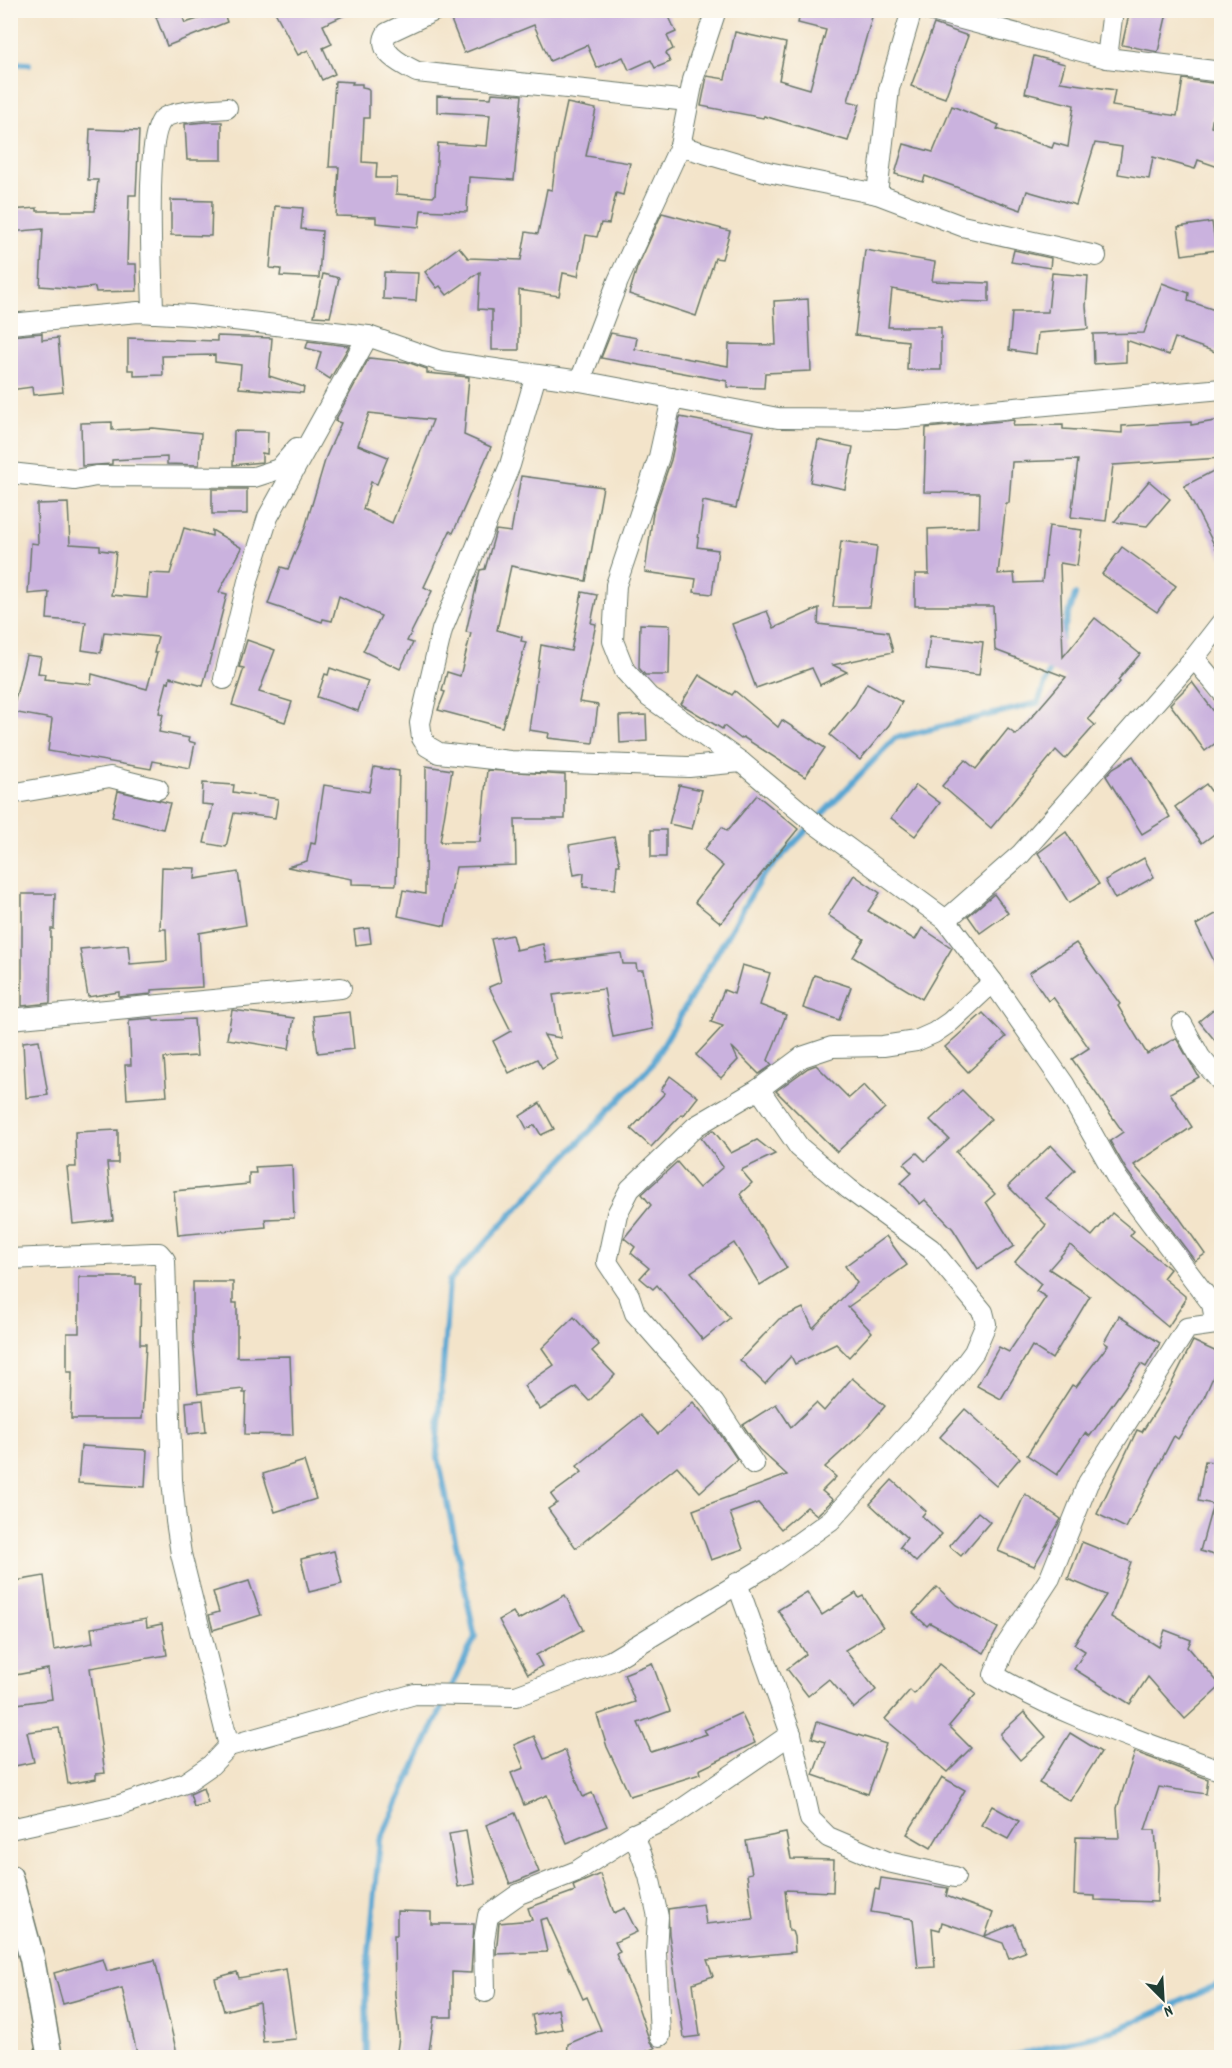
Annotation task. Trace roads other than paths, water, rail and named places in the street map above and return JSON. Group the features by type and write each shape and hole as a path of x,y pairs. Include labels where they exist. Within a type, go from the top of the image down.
{"street":[{"path":"436,10 387,33 384,42 391,57 417,72 688,101"},
{"path":"580,381 618,281 680,146 693,80 716,10"},
{"path":"877,194 889,89 912,10"},
{"path":"928,10 1107,58 1221,72"},
{"path":"1107,58 1113,10"},
{"path":"153,313 151,209 153,142 157,125 166,116 227,108"},
{"path":"680,146 768,172 877,194 962,226 1096,256"},
{"path":"10,324 57,318 153,313 368,336 440,361 580,381 778,418 895,419 1221,390"},
{"path":"224,679 249,577 268,517 368,336"},
{"path":"536,375 510,465 442,630 420,723 422,738 427,746 439,753 510,761 689,767 741,762"},
{"path":"672,398 659,457 616,585 613,641 625,671 649,697 741,762 814,823 946,920 993,982 1064,1084 1117,1178 1212,1304 1219,1326 1187,1328 1088,1483 1050,1578 1005,1647 994,1675 1078,1715 1221,1771"},
{"path":"10,473 75,480 96,476 254,477 279,468 321,421"},
{"path":"946,920 1021,854 1194,658 1221,622"},
{"path":"1194,658 1221,692"},
{"path":"10,795 110,777 158,789"},
{"path":"754,1464 714,1403 635,1313 628,1295 607,1262 617,1214 630,1189 696,1126 759,1089 802,1057 832,1047 883,1046 916,1041 934,1033 993,982"},
{"path":"10,1019 341,988"},
{"path":"1182,1024 1200,1057 1221,1083"},
{"path":"10,1829 120,1805 185,1783 211,1765 229,1746 415,1694 516,1696 611,1661 661,1633 764,1568 831,1520 936,1403 974,1352 986,1324 983,1312 974,1298 931,1249 817,1165 799,1148 759,1089"},
{"path":"10,1259 159,1253 165,1260 172,1480 176,1521 181,1554 229,1746"},
{"path":"737,1583 791,1734 810,1819 828,1837 888,1862 955,1877"},
{"path":"485,1992 484,1940 488,1916 519,1894 577,1871 634,1834 669,1818 791,1734"},
{"path":"634,1834 649,1876 658,1917 656,1953 660,2036"},
{"path":"10,1877 32,1959 50,2058"}],"waterway":[{"path":"10,63 29,64"},
{"path":"1060,640 1075,595"},
{"path":"367,2058 366,1983 380,1841 475,1637 437,1452 449,1281 650,1067 761,878 895,738 1038,703 1052,664"},
{"path":"1006,2058 1116,2030 1222,1983"}]}
